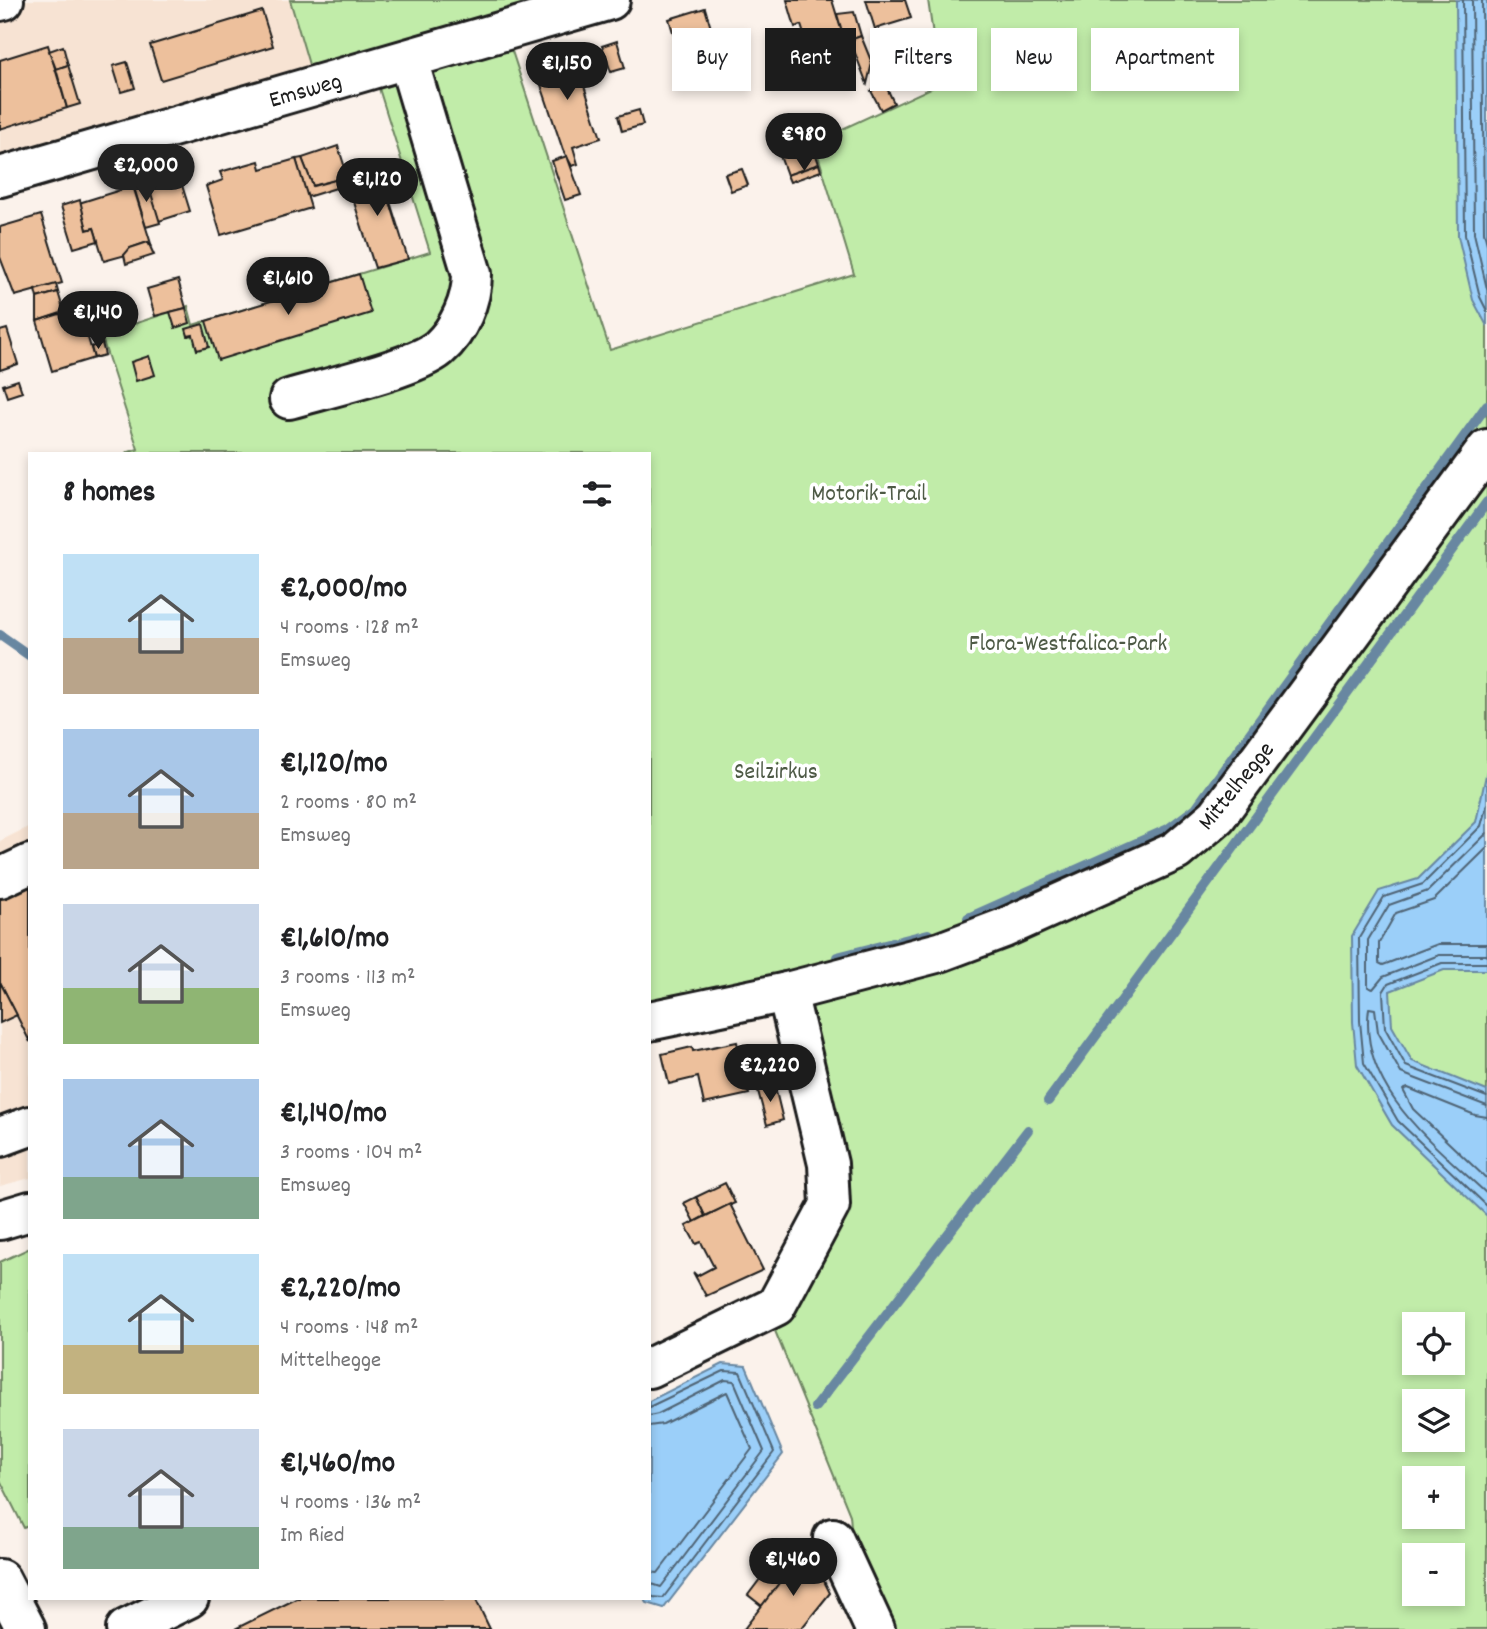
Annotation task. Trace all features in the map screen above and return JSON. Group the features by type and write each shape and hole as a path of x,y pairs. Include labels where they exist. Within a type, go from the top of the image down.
{"street":[{"name":"Emsweg","path":"0,177 610,0"},
{"path":"289,399 418,360 439,348 456,326 468,302 472,289 472,274 408,60"},
{"name":"Mittelhegge","path":"651,1021 787,992 940,952 1004,928 1177,850 1217,816 1487,449"},
{"path":"0,878 28,865"},
{"path":"651,1367 776,1306 830,1205 828,1164 787,992"},
{"path":"0,1137 28,1127"},
{"path":"0,1220 28,1212"},
{"path":"833,1538 875,1629"},
{"path":"0,1579 26,1629"},
{"path":"126,1629 185,1600"}],"shaded area":[{"path":"0,0 290,0 310,68 0,159"},
{"path":"28,827 28,1179 0,1186 0,841"}],"green space":[{"path":"290,0 539,0 310,68"},
{"name":"Flora-Westfalica-Park","path":"928,0 1487,0 1487,1629 888,1629 854,1560 850,1515 771,1321 840,1207 794,974 651,1006 651,452 129,452 138,449 101,335 188,306 193,325 430,252 377,82 509,42 610,350 854,274 814,142 925,91 977,91 977,28 932,28"},
{"path":"28,1249 28,1526 24,1528 0,1480 0,1262"}],"water":[{"path":"1456,0 1487,0 1487,326 1473,300 1458,236"},
{"path":"1487,770 1487,970 1444,970 1390,991 1392,1026 1412,1061 1487,1091 1487,1216 1392,1125 1357,1065 1353,1022 1352,936 1379,891 1418,879 1476,822"},
{"path":"723,1364 746,1366 783,1454 664,1608 645,1600 651,1600 651,1400"}],"building":[{"path":"787,0 832,0 841,28 802,28 801,25 795,27"},
{"path":"866,0 905,0 911,18 875,28"},
{"path":"705,8 711,28 672,29 669,19"},
{"path":"262,11 273,46 161,80 150,45"},
{"path":"854,12 861,36 856,38 856,28 841,28 837,14"},
{"path":"861,36 870,58 867,84 856,56 856,38"},
{"path":"617,41 625,68 611,72 602,46"},
{"path":"48,45 67,108 0,129 0,60"},
{"path":"63,46 68,65 56,69 49,51"},
{"path":"572,49 601,138 573,147 578,164 572,166 563,150 533,61"},
{"path":"127,62 135,88 121,92 113,66"},
{"path":"68,65 80,104 67,108 56,69"},
{"path":"871,91 888,91 894,103 881,110"},
{"path":"639,110 643,125 622,131 618,116"},
{"path":"805,126 811,142 778,154 772,138"},
{"path":"811,141 819,164 787,175 779,153"},
{"path":"338,146 348,177 313,186 302,158"},
{"path":"567,156 581,195 565,200 552,161"},
{"path":"302,158 313,186 346,177 349,184 307,197 296,159"},
{"path":"296,159 311,208 221,235 206,186 223,180 220,172 259,161 261,169"},
{"path":"819,164 821,171 790,182 787,175"},
{"path":"379,167 408,259 375,268 346,177"},
{"path":"177,169 190,211 159,221 146,179"},
{"path":"742,169 748,185 731,191 725,174"},
{"path":"147,180 160,223 146,227 133,184"},
{"path":"133,186 152,247 148,242 130,248 126,255 104,261 94,228 87,230 79,203"},
{"path":"80,200 87,230 94,228 98,241 74,248 61,206"},
{"path":"41,215 62,283 15,296 0,257 0,227"},
{"path":"148,242 154,255 126,264 124,255 130,248"},
{"path":"359,274 371,313 218,360 206,321"},
{"path":"178,280 186,308 155,316 147,289"},
{"path":"56,284 58,292 37,298 35,290"},
{"path":"58,292 64,312 37,321 37,298"},
{"path":"128,299 134,322 123,325 116,302"},
{"path":"90,304 98,329 86,332 79,308"},
{"path":"79,308 94,358 52,371 37,321"},
{"path":"186,308 190,323 175,328 170,312"},
{"path":"203,324 209,347 197,350 193,335 188,336 186,329"},
{"path":"7,329 18,364 0,370 0,331"},
{"path":"102,343 105,355 94,358 91,347"},
{"path":"149,356 155,375 136,381 131,362"},
{"path":"18,380 22,392 7,397 3,385"},
{"path":"28,883 28,1038 0,982 0,897"},
{"path":"0,982 17,1015 0,1023"},
{"path":"737,1042 749,1094 704,1104 698,1077 669,1084 662,1054 692,1047 693,1051"},
{"path":"774,1083 783,1120 767,1125 757,1087"},
{"path":"725,1183 735,1203 705,1216 696,1197"},
{"path":"696,1197 705,1216 694,1222 684,1203"},
{"path":"730,1204 763,1270 706,1296 693,1272 697,1276 714,1267 701,1242 696,1244 686,1226"},
{"path":"788,1542 802,1553 762,1606 748,1595"},
{"path":"802,1553 811,1555 830,1593 801,1629 744,1629"},
{"path":"294,1600 476,1600 490,1629 235,1629"}],"waterway":[{"path":"968,918 1168,829 1196,808 1487,405"},
{"path":"1048,1101 1487,502"},
{"path":"0,635 28,655"},
{"path":"837,957 928,934"},
{"path":"815,1407 1028,1130"}],"park label":[{"name":"Motorik-Trail","path":"869,492"},
{"name":"Seilzirkus","path":"776,770"}]}
